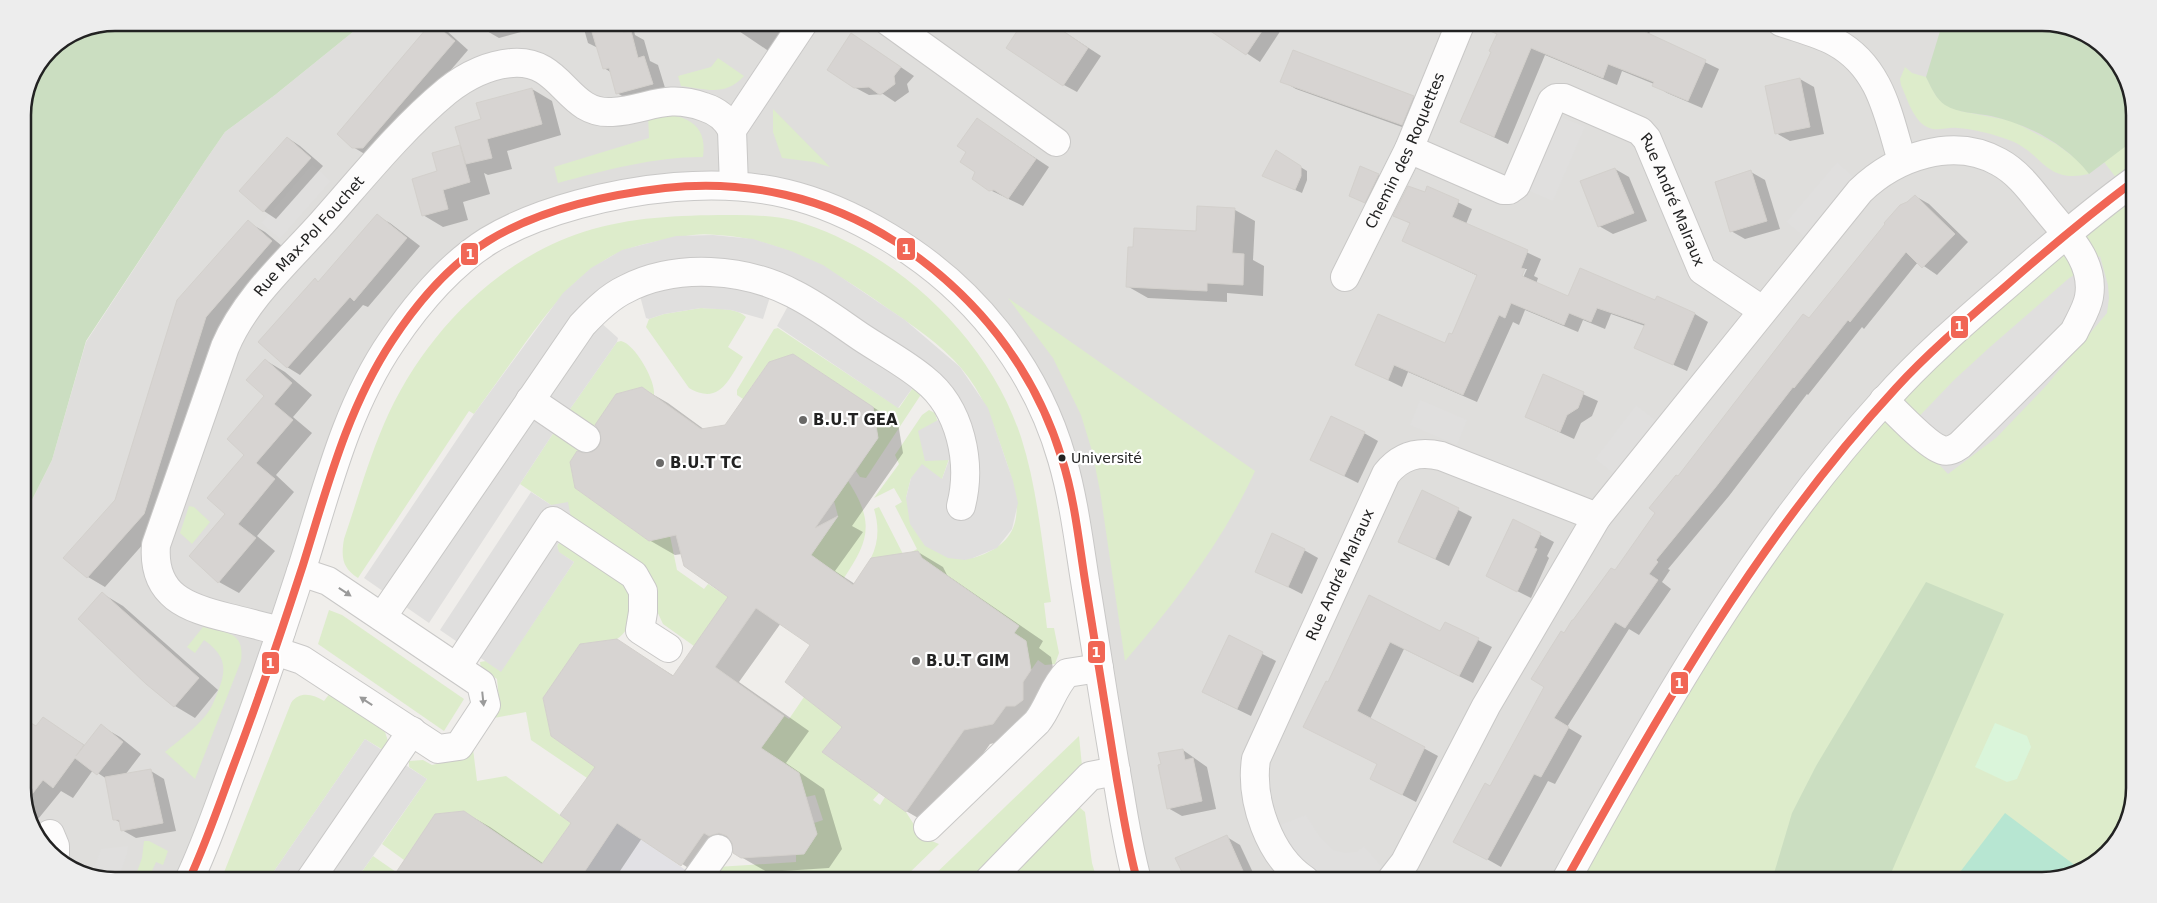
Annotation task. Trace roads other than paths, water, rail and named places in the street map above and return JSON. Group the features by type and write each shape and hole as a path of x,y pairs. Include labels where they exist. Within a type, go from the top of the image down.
{"street":[{"path":"734,186 732,130 798,31"},
{"path":"901,31 1056,142"},
{"name":"Chemin des Roquettes","path":"1345,277 1409,149 1457,31"},
{"path":"1807,31 1833,40 1856,56 1872,74 1882,97 1902,161"},
{"name":"Rue Max-Pol Fouchet","path":"457,667 481,684 486,705 459,746 438,748 302,660 278,641 182,603 167,590 159,577 155,560 156,545 225,347 234,327 267,285 399,138 448,90 471,75 501,64 523,64 539,67 553,76 580,104 598,111 614,112 657,102 681,100 716,112 726,120 732,130"},
{"name":"Rue André Malraux","path":"1409,149 1503,190 1513,188 1516,185 1552,101 1556,98 1564,98 1640,131 1647,139 1702,270 1762,310"},
{"path":"1397,872 1405,862 1486,706 1597,517 1762,310 1860,192 1874,178 1902,161 1939,151 1961,150 1988,156 2000,162 2025,183 2066,233 2087,265 2090,297 2074,332 1960,445 1951,450 1940,450 1901,418 1884,400"},
{"path":"192,872 278,641 340,449 366,384 392,340 429,294 454,268 494,238 528,222 612,196 658,189 710,185 770,189 801,196 864,222 908,249 964,294 1009,347 1028,376 1040,399 1062,458 1070,491 1116,771 1135,872"},
{"path":"1570,872 1660,711 1739,587 1840,450 1884,400 1933,350 2066,233 2126,187"},
{"path":"382,617 582,325 602,305 626,288 661,277 681,274 720,273 757,279 795,294 817,307 925,379 935,389 952,415 964,452 967,479 961,506"},
{"path":"530,400 586,438"},
{"name":"Rue André Malraux","path":"1295,872 1283,858 1263,819 1255,791 1254,773 1256,758 1386,474 1400,460 1409,456 1427,453 1441,456 1597,517"},
{"path":"301,572 328,580 457,667 553,520 634,575 643,590 643,612 640,630 668,648"},
{"path":"928,827 1036,722 1045,711 1059,682 1067,673 1099,668"},
{"path":"315,872 412,731"},
{"path":"997,872 1090,776 1116,771"},
{"path":"702,872 718,848"}],"place":[{"name":"B.U.T GEA","path":"803,420"},
{"name":"Université","path":"1062,458"},
{"name":"B.U.T TC","path":"660,463"},
{"name":"B.U.T GIM","path":"916,661"}]}
